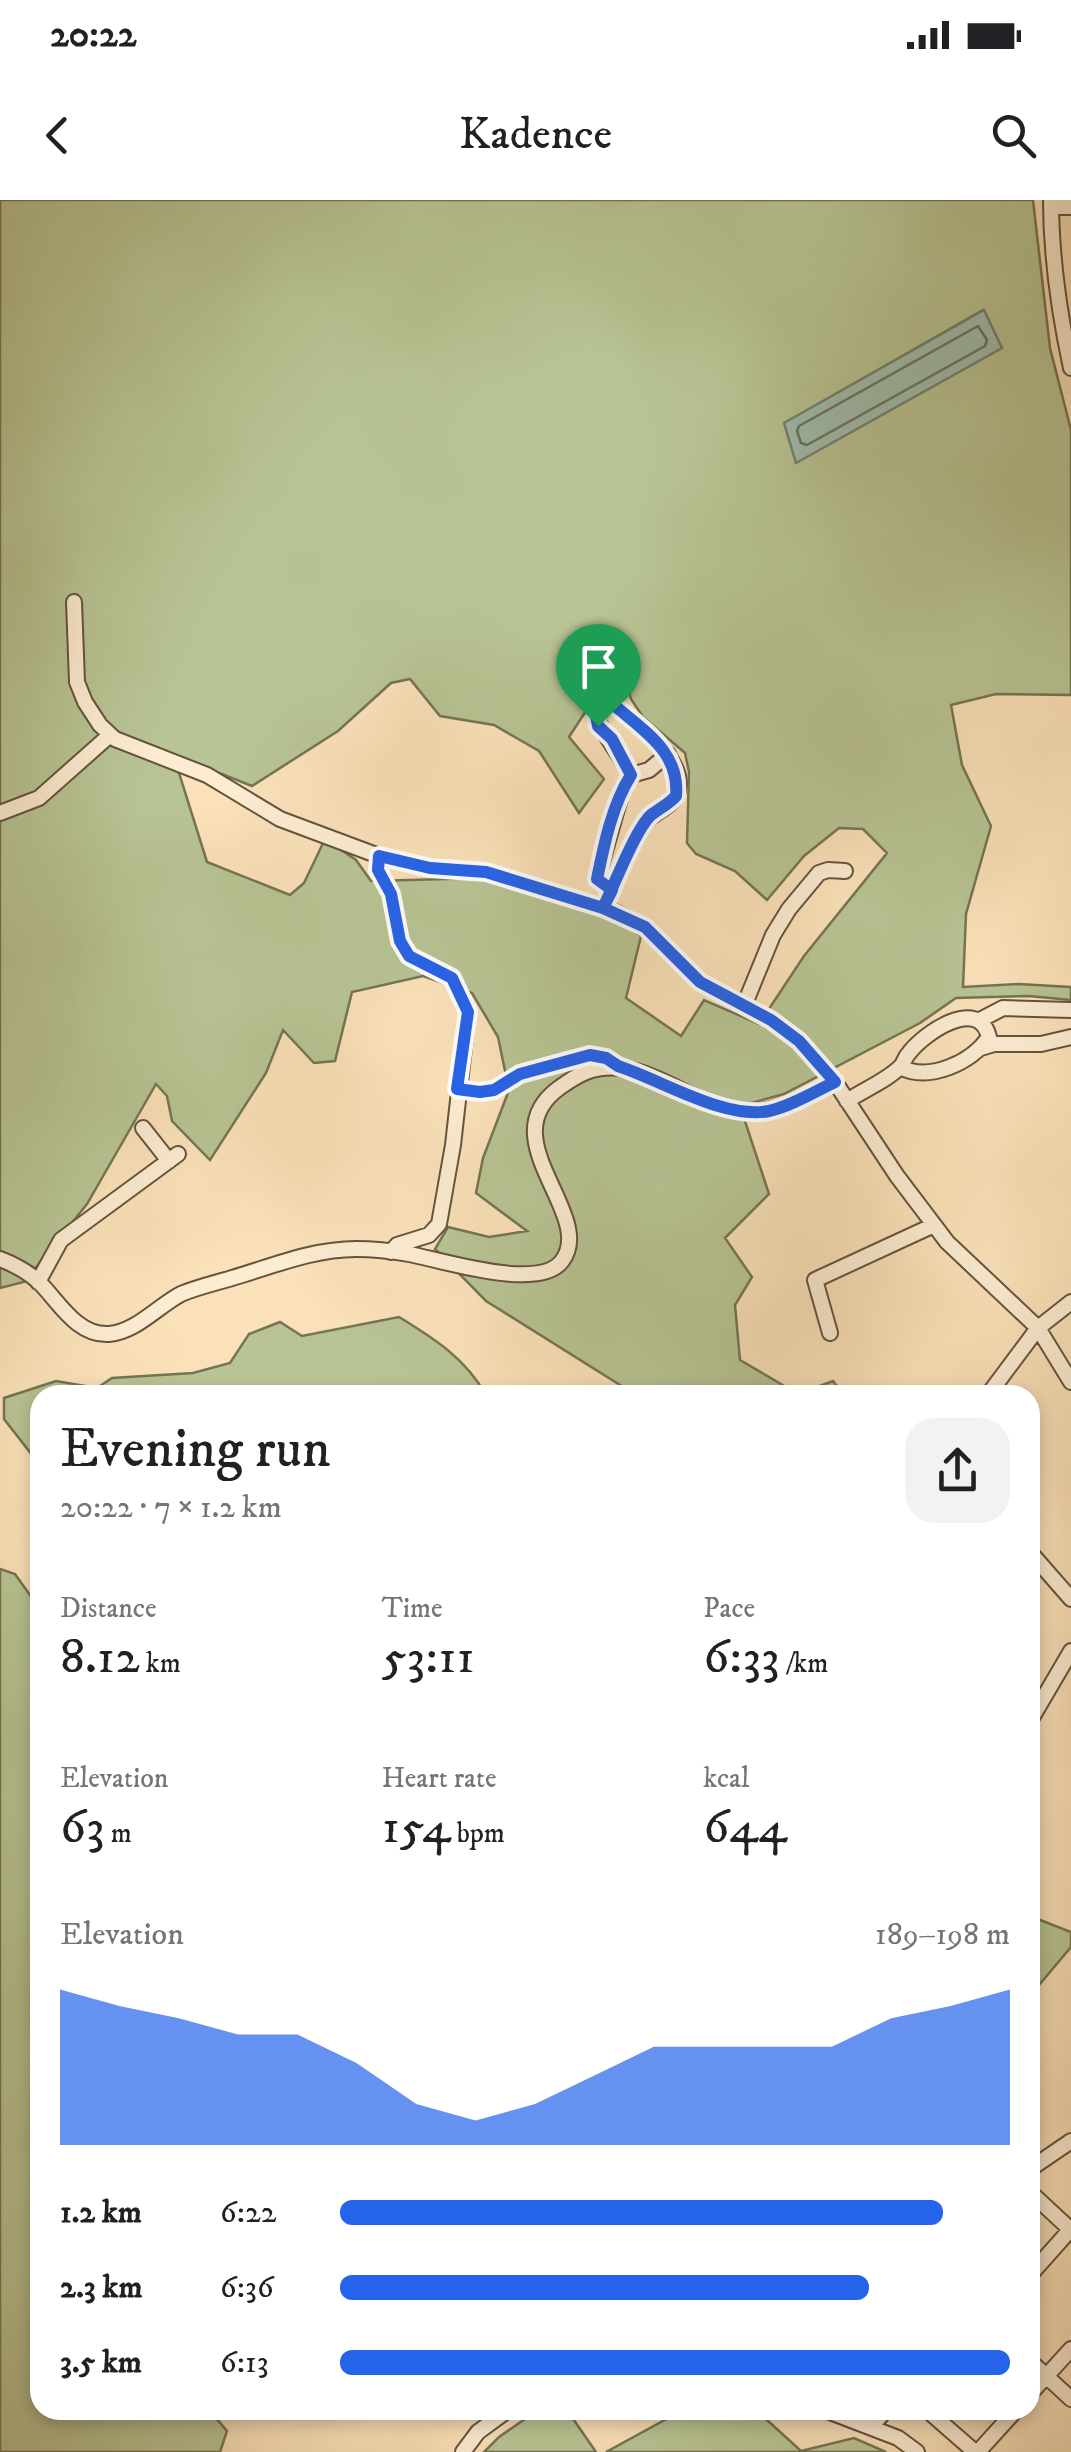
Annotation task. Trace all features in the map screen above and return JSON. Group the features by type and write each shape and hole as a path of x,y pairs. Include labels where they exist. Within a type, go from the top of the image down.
{"street":[{"path":"1071,207 1051,203 1051,246 1071,368"},
{"path":"74,602 78,682 85,702 110,735 124,745 206,775 280,819 379,856 430,868 486,872 603,908 645,927 700,982 771,1020 799,1041 835,1082 947,1242 1038,1328 1071,1382"},
{"path":"603,908 641,829 676,796 678,777 668,754 614,705 606,704 596,715 598,726 612,739 631,775"},
{"path":"0,813 39,798 110,735"},
{"path":"612,890 597,879 623,788 631,775 649,770 668,754"},
{"path":"379,856 378,870 391,894 400,941 409,956 452,978 468,1012 440,1224 429,1235 398,1244 392,1252"},
{"path":"744,1006 788,909 819,873 845,872"},
{"path":"980,1020 1003,1008 1071,1010"},
{"path":"847,1100 900,1067 910,1051 948,1023 970,1016 980,1020 988,1037 966,1060 942,1070 912,1073 900,1067"},
{"path":"981,1048 994,1044 1041,1044 1071,1037"},
{"path":"457,1089 494,1090 520,1074 590,1055 606,1058 726,1108 746,1112 770,1110 835,1082"},
{"path":"0,1259 38,1282 89,1332 110,1334 133,1325 183,1293 318,1251 392,1252 496,1272 532,1276 548,1272 562,1263 570,1244 567,1225 541,1166 535,1129 540,1108 550,1094 574,1077 618,1066"},
{"path":"38,1282 61,1240 174,1157 142,1128"},
{"path":"830,1333 815,1280 934,1225"},
{"path":"995,1385 1038,1328 1071,1302"},
{"path":"1040,1563 1071,1599"},
{"path":"1040,1704 1071,1651"},
{"path":"1040,2162 1071,2141"},
{"path":"1040,2201 1071,2230 1040,2263"},
{"path":"1040,2383 1071,2349"},
{"path":"1040,2370 1071,2398"},
{"path":"463,2452 478,2432 494,2420"},
{"path":"854,2420 898,2438 917,2452"},
{"path":"872,2426 877,2420"},
{"path":"939,2420 977,2452 1007,2420"}],"green space":[{"path":"0,200 1033,200 1050,348 1071,430 1071,695 996,694 951,705 962,765 991,826 966,914 963,987 1071,987 1071,1000 1029,996 956,998 920,1023 784,1094 740,1106 769,1194 725,1238 752,1277 735,1305 740,1360 783,1385 620,1385 486,1301 435,1249 448,1227 489,1237 527,1231 476,1193 483,1158 509,1090 498,1037 472,993 423,976 352,992 335,1061 314,1063 283,1030 266,1073 210,1160 172,1121 167,1096 156,1084 87,1204 24,1282 0,1288","holes":["983,310 1001,348 796,462 785,423","610,674 626,681 631,699 643,717 685,753 689,772 687,843 696,854 735,871 767,900 804,856 839,828 863,829 887,853 804,956 759,1024 704,1000 681,1036 626,998 641,936 575,899 484,878 371,881 356,860 325,839 304,883 290,895 207,862 179,773 194,763 252,786 338,731 391,683 410,679 440,716 494,725 539,751 579,813 604,779 569,737"]},
{"path":"399,1317 459,1360 480,1385 102,1385 112,1378 193,1373 230,1363 249,1334 280,1322 302,1336"},
{"path":"56,1381 79,1385 44,1385"},
{"path":"30,1390 30,1452 4,1419 4,1398"},
{"path":"0,1569 15,1574 30,1595 30,2420 218,2420 227,2431 220,2452 0,2452"},
{"path":"1040,1920 1071,1932 1071,1947 1040,1984"},
{"path":"524,2420 574,2420 596,2452 484,2452"},
{"path":"665,2420 767,2420 801,2451 854,2438 886,2452 606,2452"}],"water":[{"path":"984,310 1002,348 796,463 784,423"}],"route":[{"path":"598,726 596,715 606,704 614,705 664,748 678,777 676,796 641,829 622,870 603,908 645,927 700,982 771,1020 799,1041 835,1082 770,1110 746,1112 726,1108 606,1058 590,1055 520,1074 494,1090 457,1089 468,1012 452,978 409,956 400,941 391,894 378,870 379,856 430,868 486,872 603,908 612,890 597,879 602,852 631,775 612,739 598,726"}]}
